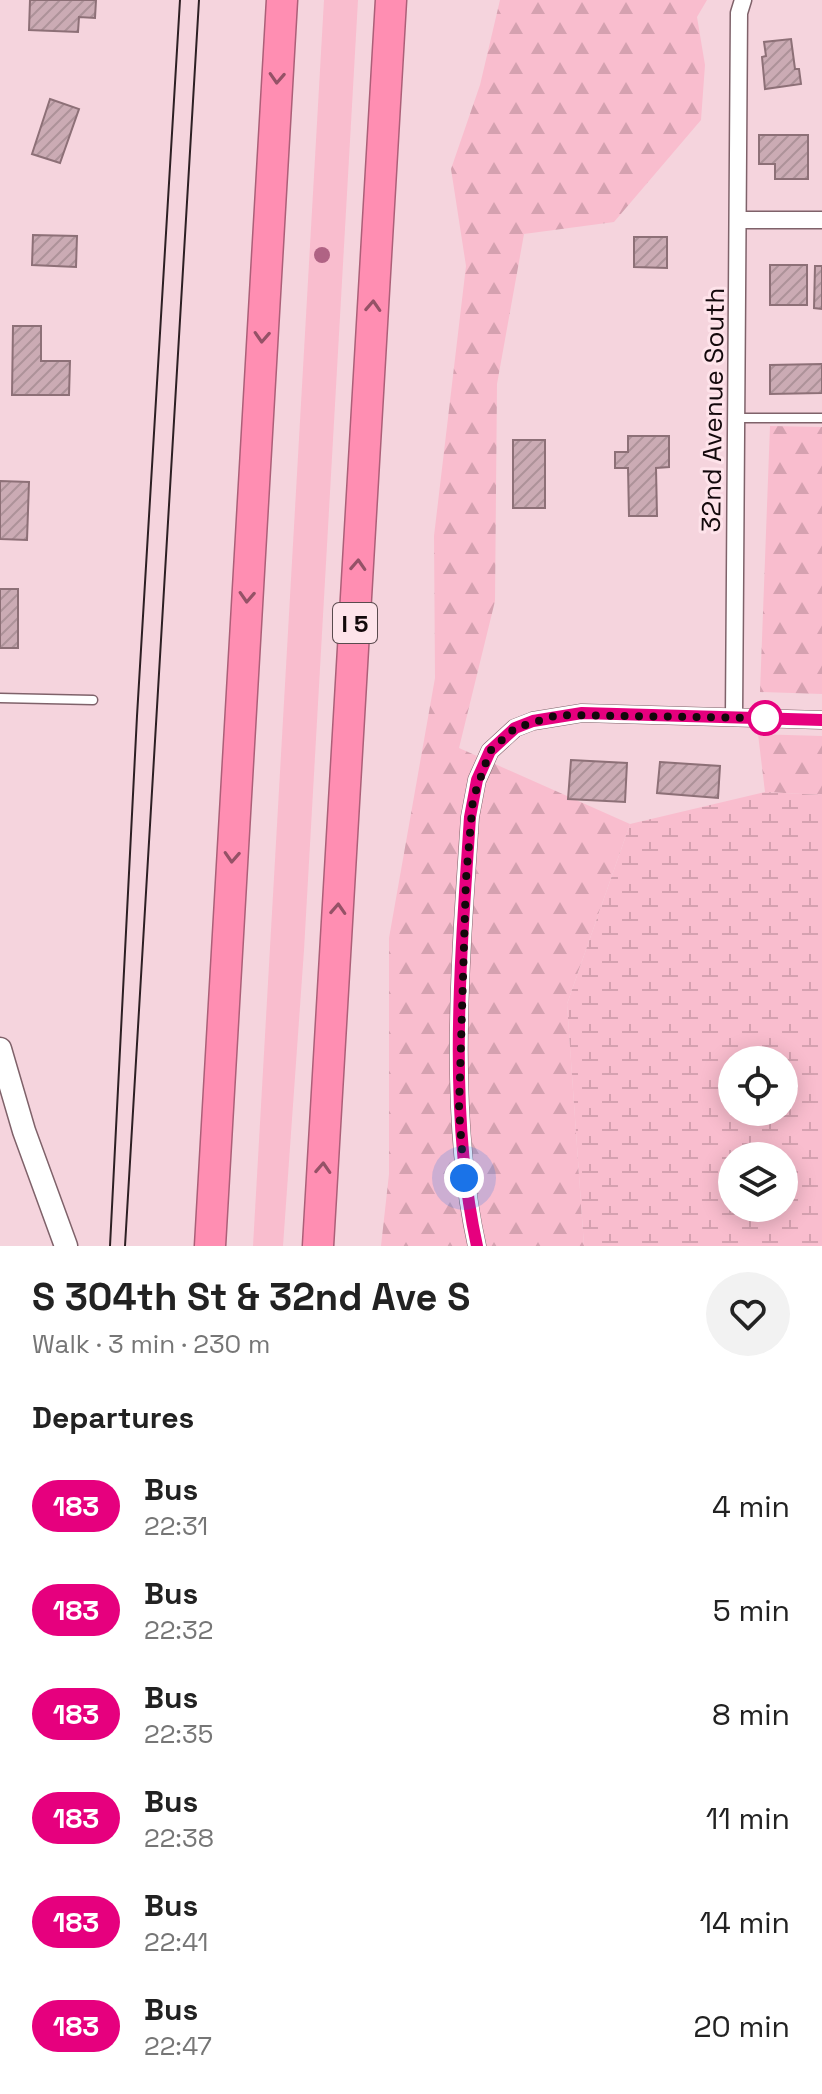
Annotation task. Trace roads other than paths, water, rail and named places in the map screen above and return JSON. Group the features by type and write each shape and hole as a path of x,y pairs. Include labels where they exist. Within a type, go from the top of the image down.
{"highway":[{"path":"210,1246 282,0"},
{"name":"I 5","path":"318,1246 391,0"}],"main road":[{"path":"0,1049 24,1131 66,1246"}],"street":[{"name":"32nd Avenue South","path":"734,717 740,220 739,13 743,0"},
{"path":"740,220 822,220"},
{"path":"477,1246 466,1194 459,1109 466,879 477,780 490,751 515,728 558,715 582,713 822,720"}],"lane":[{"path":"737,418 822,418"},
{"path":"0,698 93,700"}],"tram line":[{"path":"110,1246 137,716 180,0"},
{"path":"125,1246 199,0"}]}
